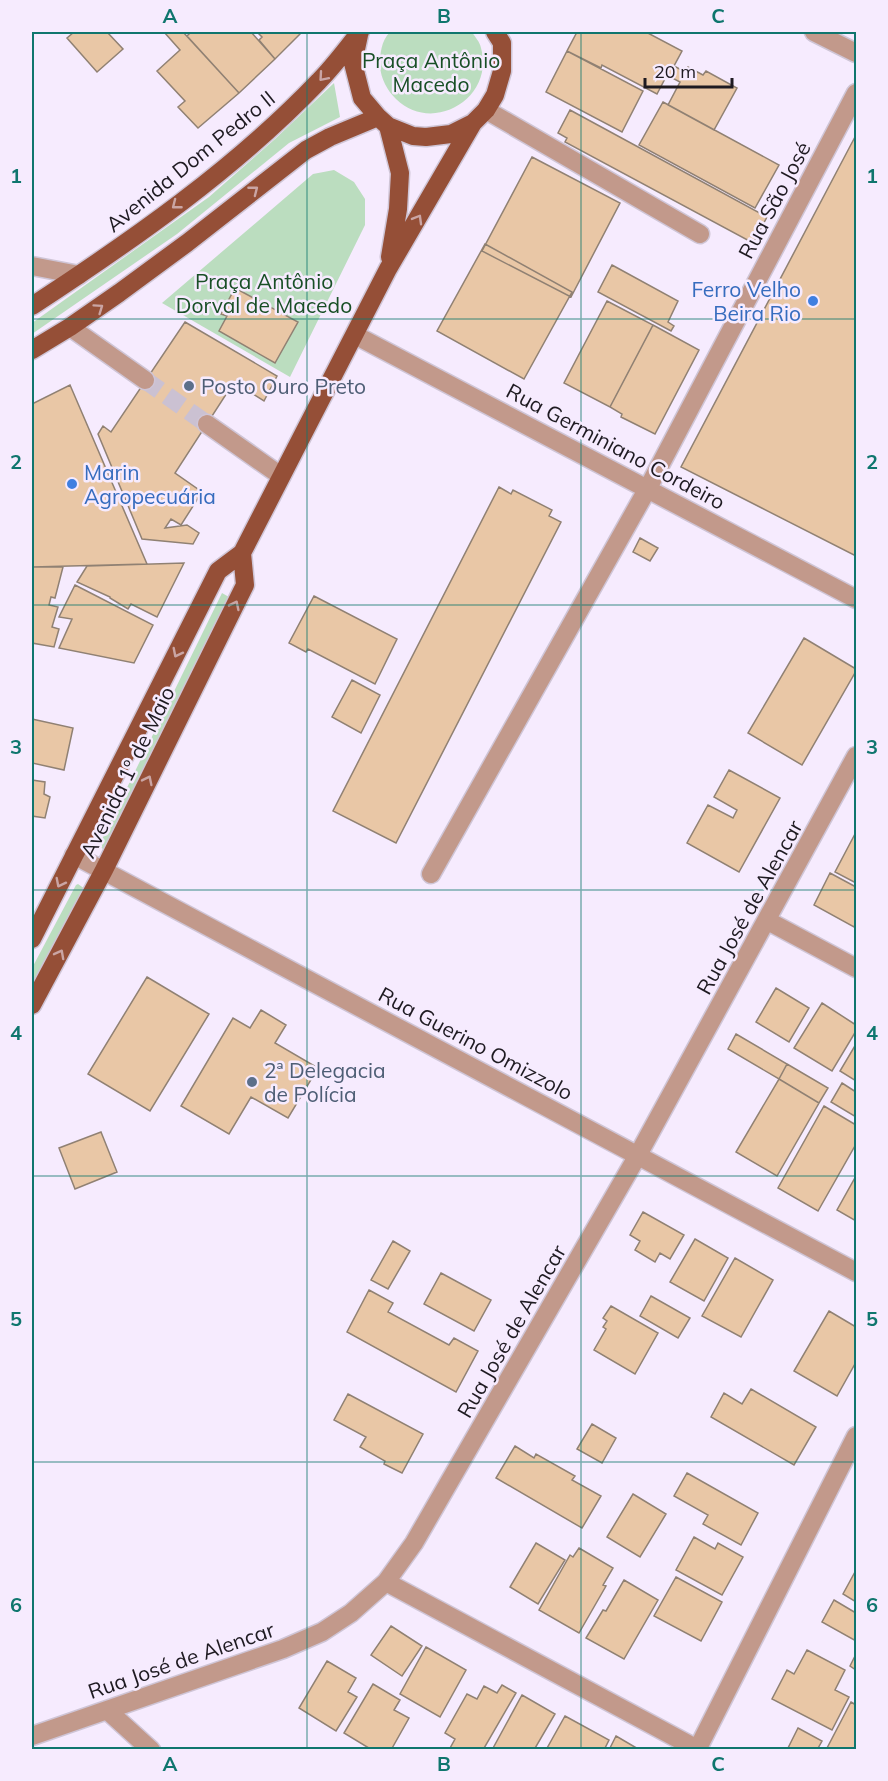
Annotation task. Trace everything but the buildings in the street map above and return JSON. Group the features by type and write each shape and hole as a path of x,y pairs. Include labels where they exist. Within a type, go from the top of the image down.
{"main road":[{"path":"360,32 353,63 362,98 383,122 413,136 426,137 451,134 473,123 486,110 495,96 502,70 501,35"},
{"name":"Avenida Dom Pedro II","path":"32,306 140,233 207,181 321,80 360,32"},
{"path":"32,350 70,327 187,243 306,150 330,137 383,122"},
{"name":"Avenida 1º de Maio","path":"383,122 400,173 398,209 388,269"},
{"name":"Avenida 1º de Maio","path":"32,939 218,572 242,553 388,269 473,123"},
{"name":"Avenida 1º de Maio","path":"32,1005 104,870 245,585 242,553"}],"street":[{"path":"814,32 856,53"},
{"name":"Rua São José","path":"431,874 648,488 856,93"},
{"path":"486,110 700,234"},
{"path":"32,266 79,275"},
{"path":"70,327 146,380"},
{"name":"Rua Germiniano Cordeiro","path":"355,334 856,598"},
{"path":"207,424 281,476"},
{"name":"Rua José de Alencar","path":"32,1736 283,1649 322,1632 351,1613 386,1582 414,1543 638,1155 768,921 856,756"},
{"name":"Rua Guerino Omizzolo","path":"74,855 856,1272"},
{"path":"768,921 856,968"},
{"path":"386,1582 698,1749 856,1436"},
{"path":"107,1710 151,1749"}],"green space":[{"name":"Praça Antônio Macedo","path":"390,32 472,32 479,42 483,66 479,82 470,96 458,106 443,112 427,113 411,109 396,99 385,84 380,66 383,44"},
{"path":"334,83 340,117 289,143 177,234 32,334 32,323 209,197"},
{"name":"Praça Antônio Dorval de Macedo","path":"334,170 354,182 365,199 365,225 290,377 162,303 313,174"},
{"path":"222,593 229,597 112,836 103,849 100,843"},
{"path":"78,884 85,889 32,987 32,968"}],"tunnel":[{"path":"145,380 207,424"}],"place":[{"name":"Ferro Velho Beira Rio","path":"813,301"},
{"name":"Posto Ouro Preto","path":"189,386"},
{"name":"Marin Agropecuária","path":"72,484"},
{"name":"2ª Delegacia de Polícia","path":"252,1082"}]}
